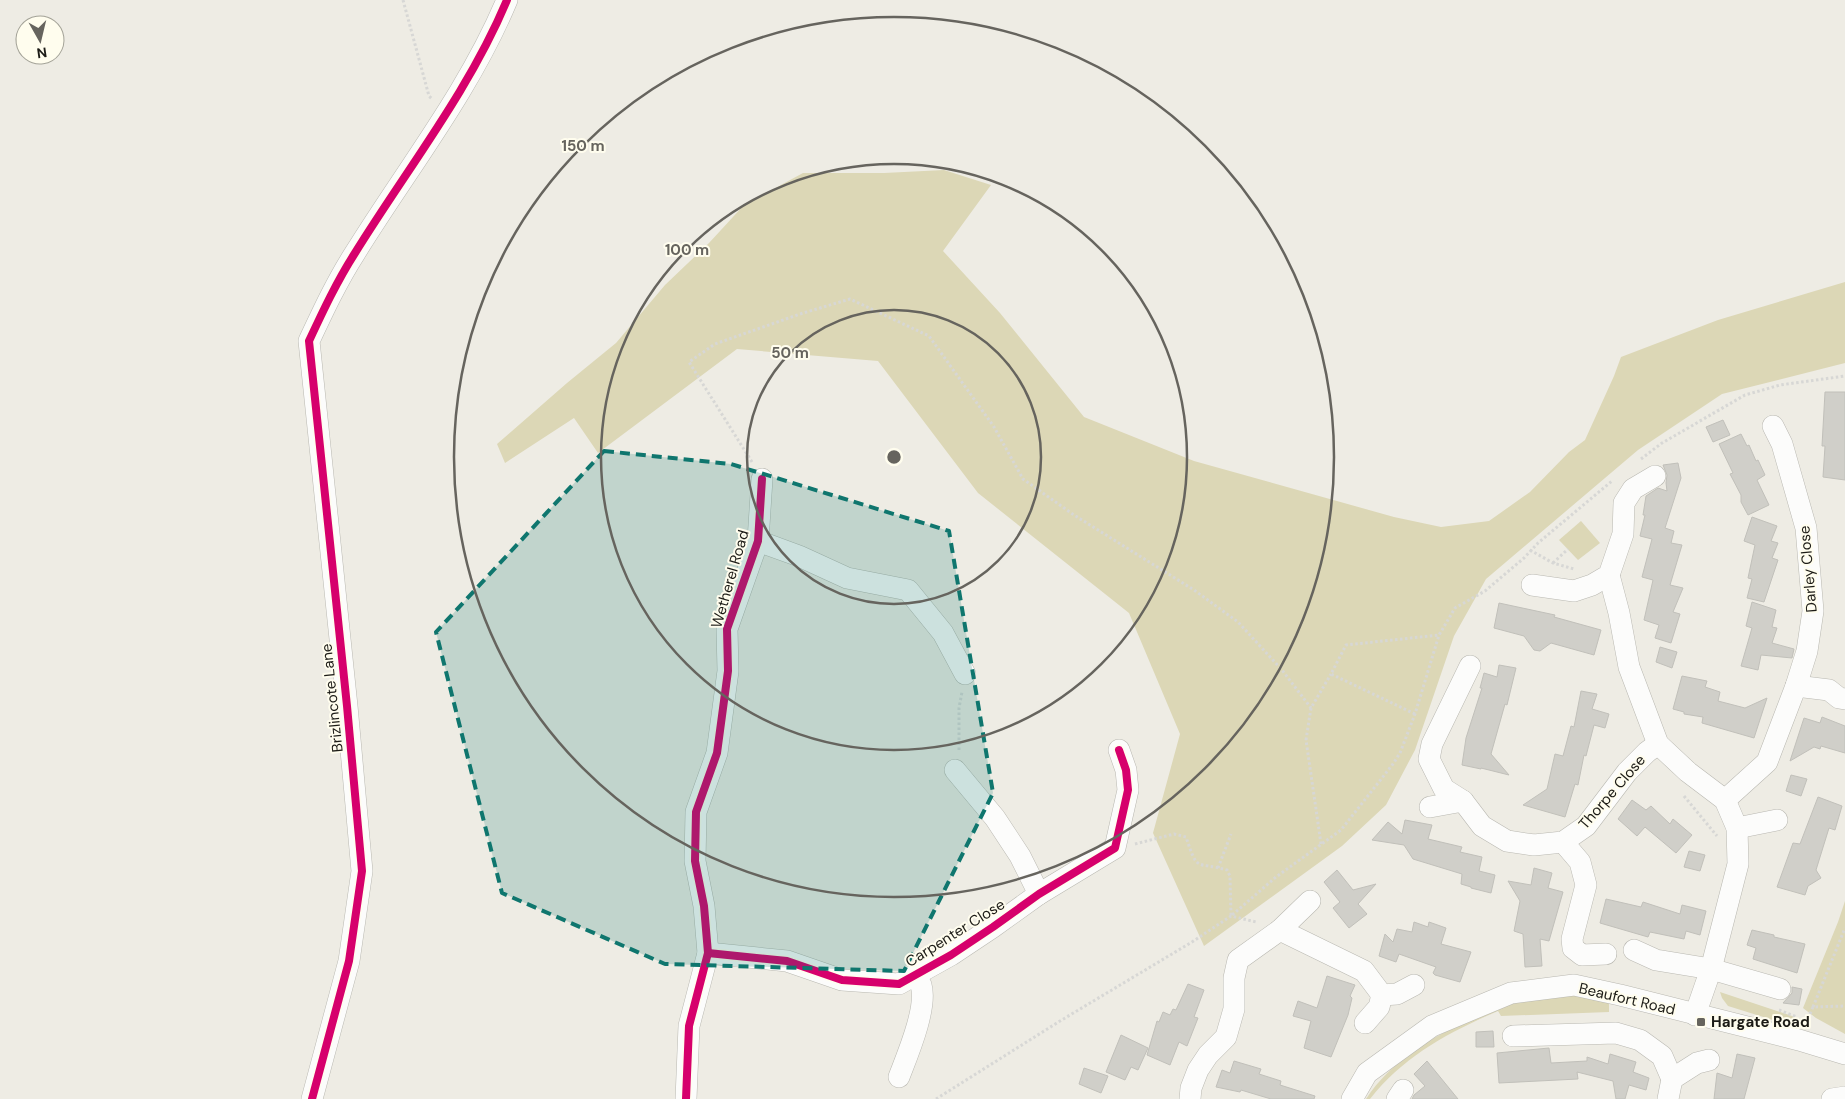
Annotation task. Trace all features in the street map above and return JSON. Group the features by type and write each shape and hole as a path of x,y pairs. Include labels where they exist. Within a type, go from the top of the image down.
{"street":[{"name":"Brizlincote Lane","path":"312,1099 349,961 362,871 309,341 354,254 446,114 493,35 507,0"},
{"name":"Darley Close","path":"1725,800 1767,762 1796,686 1806,651 1814,611 1806,528 1782,444 1773,426"},
{"path":"1655,476 1633,489 1624,503 1623,534 1609,575 1619,612 1629,667 1658,744 1688,772 1725,800 1737,828 1738,864 1711,969 1695,1015"},
{"name":"Wetherel Road","path":"686,1099 689,1026 708,953 704,906 695,861 696,812 717,753 728,671 727,630 758,541 762,479"},
{"path":"758,541 799,556 847,578 908,590 943,633 965,674"},
{"path":"1532,585 1574,590 1592,585 1609,575"},
{"name":"Thorpe Close","path":"1470,666 1432,744 1429,760 1444,789 1463,801 1482,826 1507,841 1534,845 1563,842 1586,826 1627,772 1658,744"},
{"path":"1796,686 1837,694"},
{"name":"Carpenter Close","path":"708,953 787,962 842,980 899,984 951,954 1039,894 1114,848 1128,790 1126,770 1119,750"},
{"path":"955,770 996,818 1020,856 1039,894"},
{"path":"1430,807 1463,801"},
{"path":"1737,828 1777,820"},
{"path":"1563,842 1580,862 1586,885 1572,939 1573,948 1582,955 1606,954"},
{"path":"1190,1099 1191,1088 1198,1070 1208,1055 1226,1037 1234,1010 1234,978 1238,960 1280,930 1310,901"},
{"path":"1280,930 1364,971 1382,996"},
{"path":"1634,950 1656,960 1711,969 1780,989"},
{"path":"899,1077 920,1012 921,986 915,975"},
{"name":"Beaufort Road","path":"1352,1099 1367,1073 1432,1026 1511,993 1574,985 1799,1040 1845,1054"},
{"path":"1382,996 1397,994 1414,986"},
{"path":"1365,1023 1379,1007 1382,996"},
{"path":"1513,1036 1616,1033 1640,1040 1662,1056 1670,1089"},
{"path":"1670,1089 1697,1063 1709,1060"},
{"path":"1832,1099 1845,1097"}],"path":[{"path":"403,0 429,96 446,114"},
{"path":"762,479 689,362 716,344 800,314 850,299 929,336 994,427 1023,479 1074,515 1194,590 1238,622 1282,670 1311,708"},
{"path":"1530,550 1553,563 1594,574 1609,575"},
{"path":"1553,563 1568,550"},
{"path":"1321,844 1306,740 1311,708 1346,645 1439,635"},
{"path":"955,770 960,743 959,708 965,674"},
{"path":"1331,674 1415,714"},
{"path":"1678,789 1738,864"},
{"path":"1218,868 1231,834"},
{"path":"936,1099 1231,916 1280,930"},
{"path":"1799,1040 1845,928"},
{"path":"1813,1007 1845,1006"}],"highlighted area":[{"path":"604,451 731,464 949,531 993,793 904,971 665,964 502,893 436,632"}],"shaded area":[{"path":"944,170 991,185 943,251 1000,313 1084,417 1194,461 1394,517 1441,527 1489,521 1530,492 1569,452 1585,440 1621,357 1718,320 1845,282 1845,363 1722,394 1638,450 1486,579 1454,636 1415,750 1386,805 1342,846 1204,946 1153,833 1180,734 1129,613 978,493 878,361 737,349 598,453 574,418 505,463 497,444 616,343 665,285 709,243 744,205 803,173 884,173"},
{"path":"1581,521 1600,543 1578,560 1559,540"},
{"path":"1845,901 1845,1034 1816,1018 1803,1008"},
{"path":"1720,992 1804,1020 1802,1027 1789,1025 1728,1006"},
{"path":"1570,995 1609,999 1609,1012 1501,1016 1498,1011 1428,1047 1397,1070 1370,1099 1366,1099 1376,1085 1400,1061 1443,1033 1498,1007 1527,1000"}],"building":[{"path":"1825,392 1845,392 1845,480 1823,477 1825,446 1822,446"},
{"path":"1723,420 1730,435 1713,442 1706,427"},
{"path":"1741,434 1747,446 1749,445 1756,461 1758,460 1765,475 1757,480 1769,505 1748,515 1741,502 1741,495 1730,474 1733,473 1719,444"},
{"path":"1678,463 1681,478 1665,528 1674,531 1671,543 1682,545 1670,585 1683,588 1673,612 1680,614 1671,643 1655,638 1659,625 1644,620 1653,580 1642,577 1652,539 1640,536 1645,515 1643,515 1646,496 1658,488 1667,491 1667,475 1663,465"},
{"path":"1752,517 1777,526 1771,541 1778,543 1772,558 1778,560 1764,602 1747,598 1752,579 1748,578 1755,545 1744,541"},
{"path":"1752,602 1776,610 1772,627 1777,628 1772,643 1794,649 1792,658 1761,655 1758,670 1741,666 1752,628 1746,626"},
{"path":"1499,603 1555,615 1554,617 1601,630 1594,655 1551,643 1540,651 1534,650 1524,636 1494,628"},
{"path":"1660,647 1677,652 1672,668 1656,662"},
{"path":"1499,665 1516,668 1507,705 1505,704 1491,754 1509,775 1462,765 1466,738 1482,688 1480,688 1484,673 1497,677"},
{"path":"1682,676 1707,681 1705,687 1720,692 1718,701 1745,708 1767,698 1754,738 1702,723 1703,717 1684,714 1684,712 1673,709"},
{"path":"1581,691 1597,694 1592,709 1609,714 1605,728 1594,725 1586,756 1584,755 1578,785 1575,784 1565,817 1523,805 1547,789 1555,754 1563,756 1571,726 1574,727"},
{"path":"1822,717 1845,726 1845,753 1821,746 1820,749 1814,747 1790,761 1804,718 1820,723"},
{"path":"1791,775 1807,779 1801,796 1786,791"},
{"path":"1818,797 1842,806 1835,830 1829,828 1816,870 1821,878 1808,886 1805,895 1777,887 1793,843 1800,844"},
{"path":"1632,800 1646,810 1651,806 1670,824 1673,819 1692,835 1676,853 1645,827 1637,836 1618,819"},
{"path":"1405,820 1432,825 1428,839 1462,847 1460,852 1482,857 1479,871 1495,875 1491,893 1461,884 1462,874 1413,859 1404,845 1372,840 1388,822 1402,834"},
{"path":"1689,851 1705,855 1700,871 1684,867"},
{"path":"1534,868 1552,873 1548,888 1563,892 1549,941 1540,939 1542,966 1525,967 1523,934 1514,931 1520,901 1508,881 1531,885"},
{"path":"1337,870 1353,890 1376,884 1358,904 1367,914 1349,928 1333,908 1340,902 1324,882"},
{"path":"1606,899 1641,907 1643,902 1680,914 1682,905 1706,911 1700,935 1686,931 1684,939 1650,932 1648,937 1600,923"},
{"path":"1414,922 1428,927 1429,922 1446,928 1441,944 1471,952 1460,982 1435,975 1433,973 1436,967 1399,954 1396,962 1379,956 1385,934 1393,942 1397,929 1412,932"},
{"path":"1752,930 1805,944 1797,973 1753,959 1756,948 1747,945"},
{"path":"1327,976 1355,985 1350,996 1352,998 1348,1015 1331,1057 1304,1048 1311,1021 1293,1016 1298,1001 1317,1008"},
{"path":"1188,984 1204,990 1194,1017 1198,1018 1187,1046 1179,1042 1170,1065 1147,1055 1157,1021 1159,1022 1163,1012 1170,1015 1173,1009 1176,1010"},
{"path":"1792,987 1802,989 1799,1005 1783,1003 1792,993"},
{"path":"1493,1031 1494,1047 1476,1047 1476,1032"},
{"path":"1121,1035 1148,1048 1138,1070 1131,1067 1125,1080 1106,1072"},
{"path":"1549,1048 1551,1063 1587,1061 1587,1057 1608,1064 1610,1054 1636,1062 1633,1072 1649,1078 1646,1090 1629,1085 1625,1099 1616,1099 1613,1081 1577,1072 1578,1079 1499,1083 1497,1053"},
{"path":"1737,1054 1755,1058 1744,1099 1714,1099 1717,1073 1732,1078"},
{"path":"1234,1061 1261,1069 1259,1074 1281,1081 1280,1085 1315,1096 1314,1099 1271,1099 1241,1090 1240,1092 1216,1087 1222,1070 1230,1073"},
{"path":"1427,1061 1458,1099 1412,1099 1425,1086 1414,1074"},
{"path":"1084,1068 1108,1076 1101,1093 1079,1084"}],"cycle path":[{"path":"312,1099 349,961 362,871 309,341 330,296 348,264 475,66 507,0"},
{"path":"686,1099 689,1026 708,953 704,906 695,861 696,812 717,753 728,671 727,629 758,541 762,479"},
{"path":"708,953 787,961 842,980 899,984 951,955 1039,894 1115,848 1128,790 1126,770 1119,750"}],"place":[{"name":"Hargate Road","path":"1701,1022"}]}
